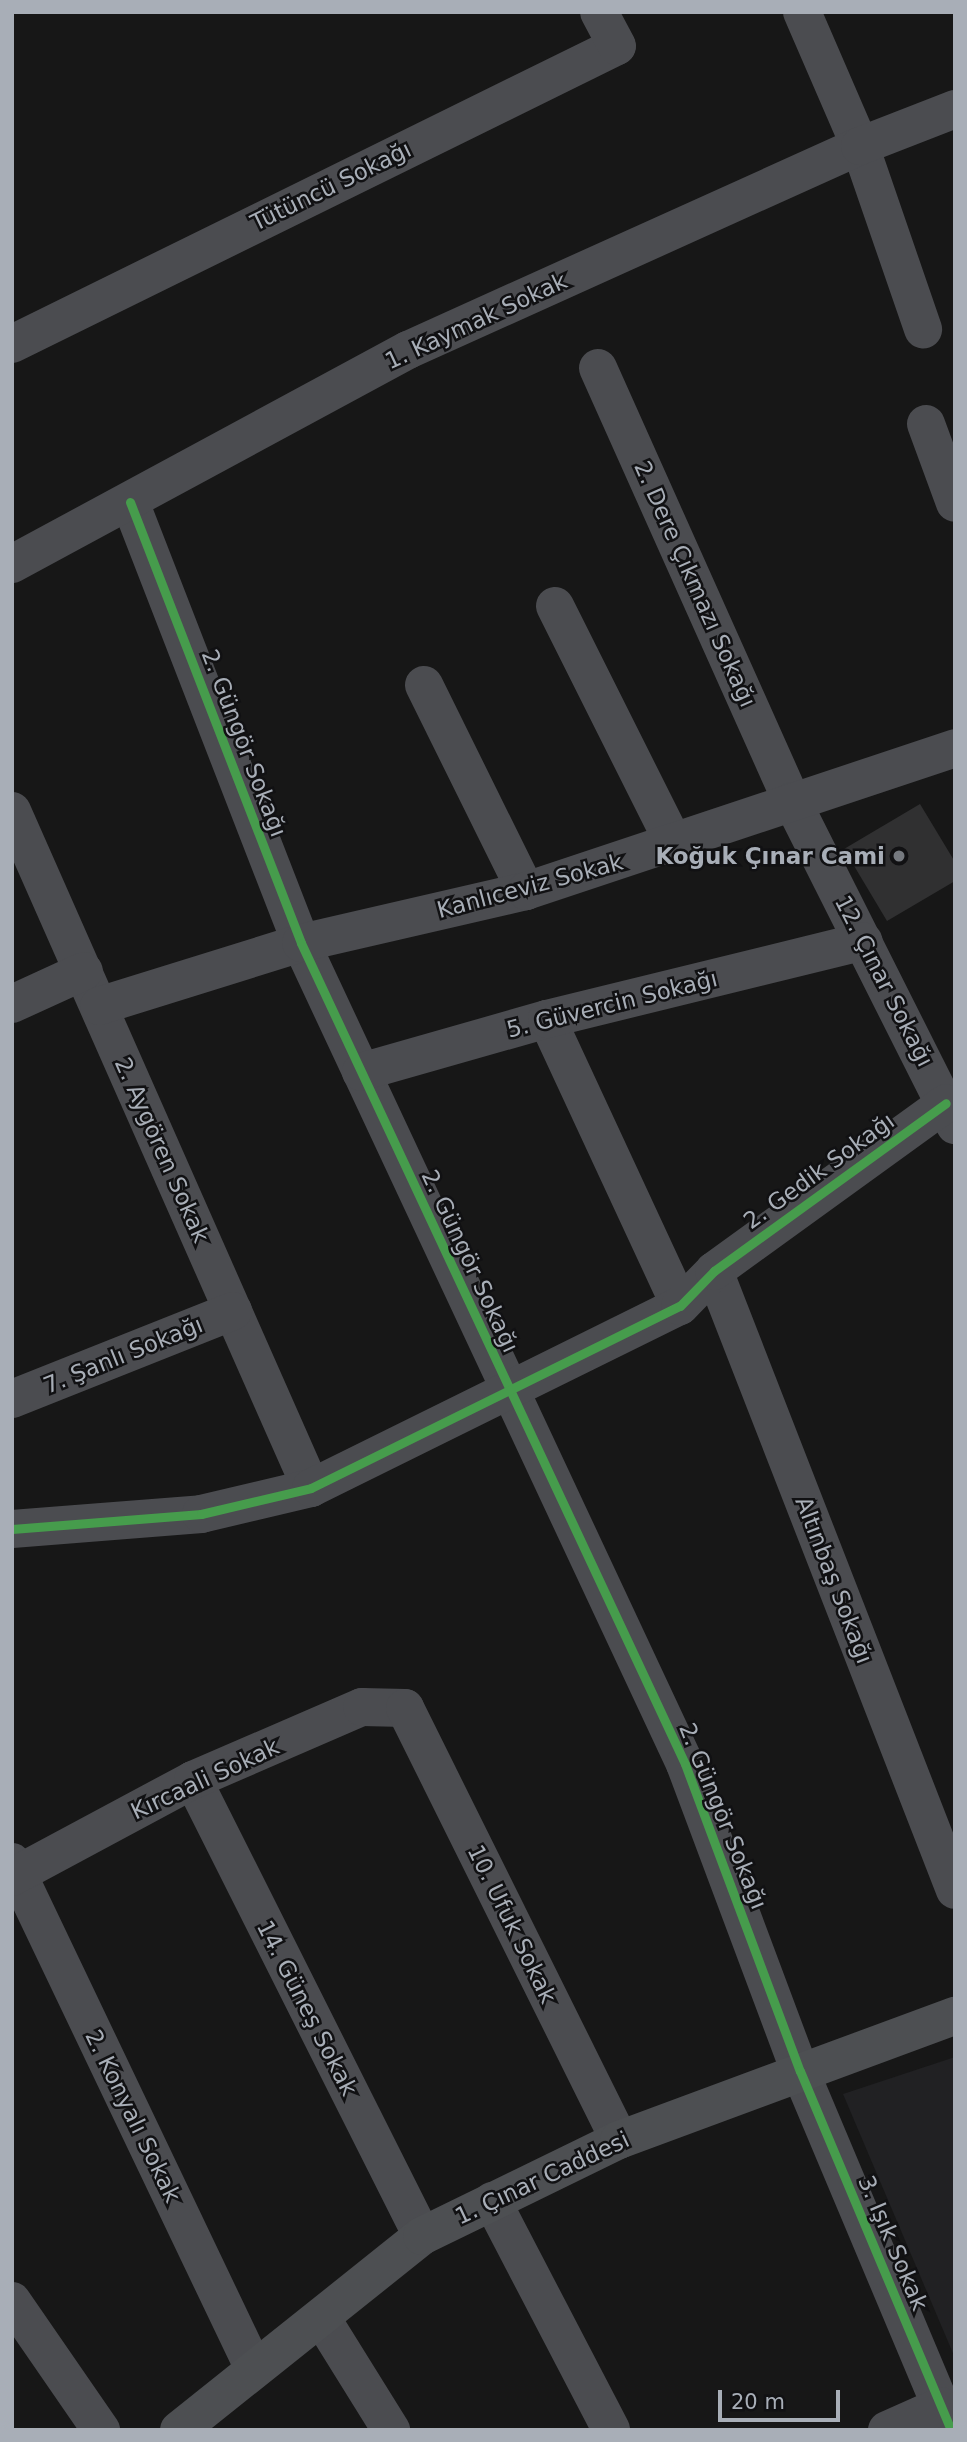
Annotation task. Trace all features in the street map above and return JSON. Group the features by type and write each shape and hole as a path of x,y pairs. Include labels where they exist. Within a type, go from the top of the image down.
{"main road":[{"name":"1. Çınar Caddesi","path":"189,2427 254,2369 322,2319 422,2236 619,2140 955,2016"}],"street":[{"name":"Tütüncü Sokağı","path":"12,344 617,46 600,12"},
{"path":"809,15 860,146 923,329"},
{"name":"1. Kaymak Sokak","path":"12,564 408,350 860,146 955,109"},
{"name":"2. Dere Çıkmazı Sokağı","path":"598,368 792,801"},
{"path":"926,424 955,503"},
{"name":"2. Güngör Sokağı","path":"130,502 301,943 685,1764 800,2071"},
{"path":"555,606 674,844"},
{"path":"424,685 526,891"},
{"name":"Kanlıceviz Sokak","path":"99,1006 301,943 526,891 674,844 792,801 955,748"},
{"name":"12. Çınar Sokağı","path":"792,801 951,1114"},
{"name":"2. Aygören Sokak","path":"12,811 311,1488"},
{"name":"5. Güvercin Sokağı","path":"361,1072 547,1019 864,941"},
{"path":"12,1004 84,971"},
{"path":"547,1019 680,1306"},
{"name":"2. Gedik Sokağı","path":"12,1529 201,1514 311,1488 510,1394 680,1306 714,1271 951,1114"},
{"name":"Altınbaş Sokağı","path":"714,1271 955,1890"},
{"name":"7. Şanlı Sokağı","path":"12,1399 233,1311"},
{"name":"Kırcaali Sokak","path":"14,1871 193,1780 362,1707 405,1708"},
{"name":"10. Ufuk Sokak","path":"405,1708 619,2140"},
{"name":"14. Güneş Sokak","path":"193,1780 422,2236"},
{"name":"2. Konyalı Sokak","path":"14,1871 254,2369"},
{"name":"3. Işık Sokak","path":"800,2071 946,2418"},
{"path":"492,2201 611,2430"},
{"path":"12,2301 101,2430"},
{"path":"322,2319 391,2430"},
{"path":"887,2430 946,2418"}],"shaded area":[{"path":"955,2057 955,2358 843,2094"}],"building":[{"name":"Koğuk Çınar Cami","path":"920,804 955,862 955,881 887,921 844,849"}],"cycle path":[{"path":"130,502 301,943 685,1764 800,2071 951,2430"},
{"path":"12,1529 201,1514 311,1488 680,1306 714,1271 946,1103"}],"place":[{"name":"Koğuk Çınar Cami","path":"899,856"}]}
